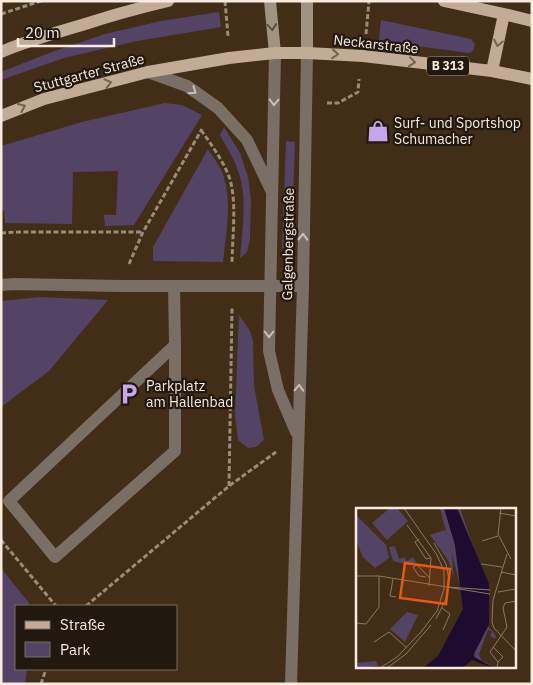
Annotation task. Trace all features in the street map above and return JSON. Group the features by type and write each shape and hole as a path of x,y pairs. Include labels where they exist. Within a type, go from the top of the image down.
{"main road":[{"path":"1,52 143,4 168,1"},
{"path":"444,1 462,3 532,21"},
{"path":"492,71 504,14"},
{"name":"B 313","path":"275,53 307,53"},
{"name":"Stuttgarter Straße","path":"1,116 44,98 148,72 229,58 275,53"},
{"name":"Neckarstraße","path":"307,53 363,56 492,71 532,79"}],"street":[{"path":"270,1 275,53"},
{"path":"307,53 308,1"},
{"name":"Galgenbergstraße","path":"275,53 269,351 278,390 298,437"},
{"name":"Galgenbergstraße","path":"291,684 303,286 307,53"},
{"name":"Galgenbergstraße","path":"148,72 187,86 218,108 246,140 272,192"},
{"path":"1,285 303,286"},
{"path":"174,286 175,345 175,451 55,557 9,501 175,345"}],"path":[{"path":"1,14 41,1"},
{"path":"338,103 358,92 369,1"},
{"path":"120,286 143,232 201,130 218,154 229,176 234,202 229,486"},
{"path":"1,233 143,232"},
{"path":"87,605 229,486 298,437"},
{"path":"1,540 55,605"},
{"path":"41,684 46,670"}],"green space":[{"path":"219,12 221,27 137,41 64,58 1,80 1,72 105,34 161,21"},
{"path":"381,20 471,39 475,44 473,51 469,53 379,40"},
{"path":"165,103 182,105 202,115 134,225 105,226 104,215 116,215 118,171 73,172 72,224 5,223 4,211 1,211 1,146 82,122"},
{"path":"224,127 240,153 248,177 251,200 250,240 247,252 240,258 243,217 242,186 232,156 220,135"},
{"path":"286,141 295,142 291,248 282,248"},
{"path":"208,149 222,172 227,194 228,217 223,262 153,261 153,247"},
{"path":"40,297 108,300 49,371 1,407 1,301"},
{"path":"239,315 250,331 253,341 254,386 264,440 256,447 248,448 238,440 235,415"},
{"path":"1,568 29,605 15,605 15,670 27,670 25,684 1,684"}],"place":[{"name":"Surf- und Sportshop Schumacher","path":"378,131"},
{"name":"Parkplatz am Hallenbad","path":"129,394"}]}
